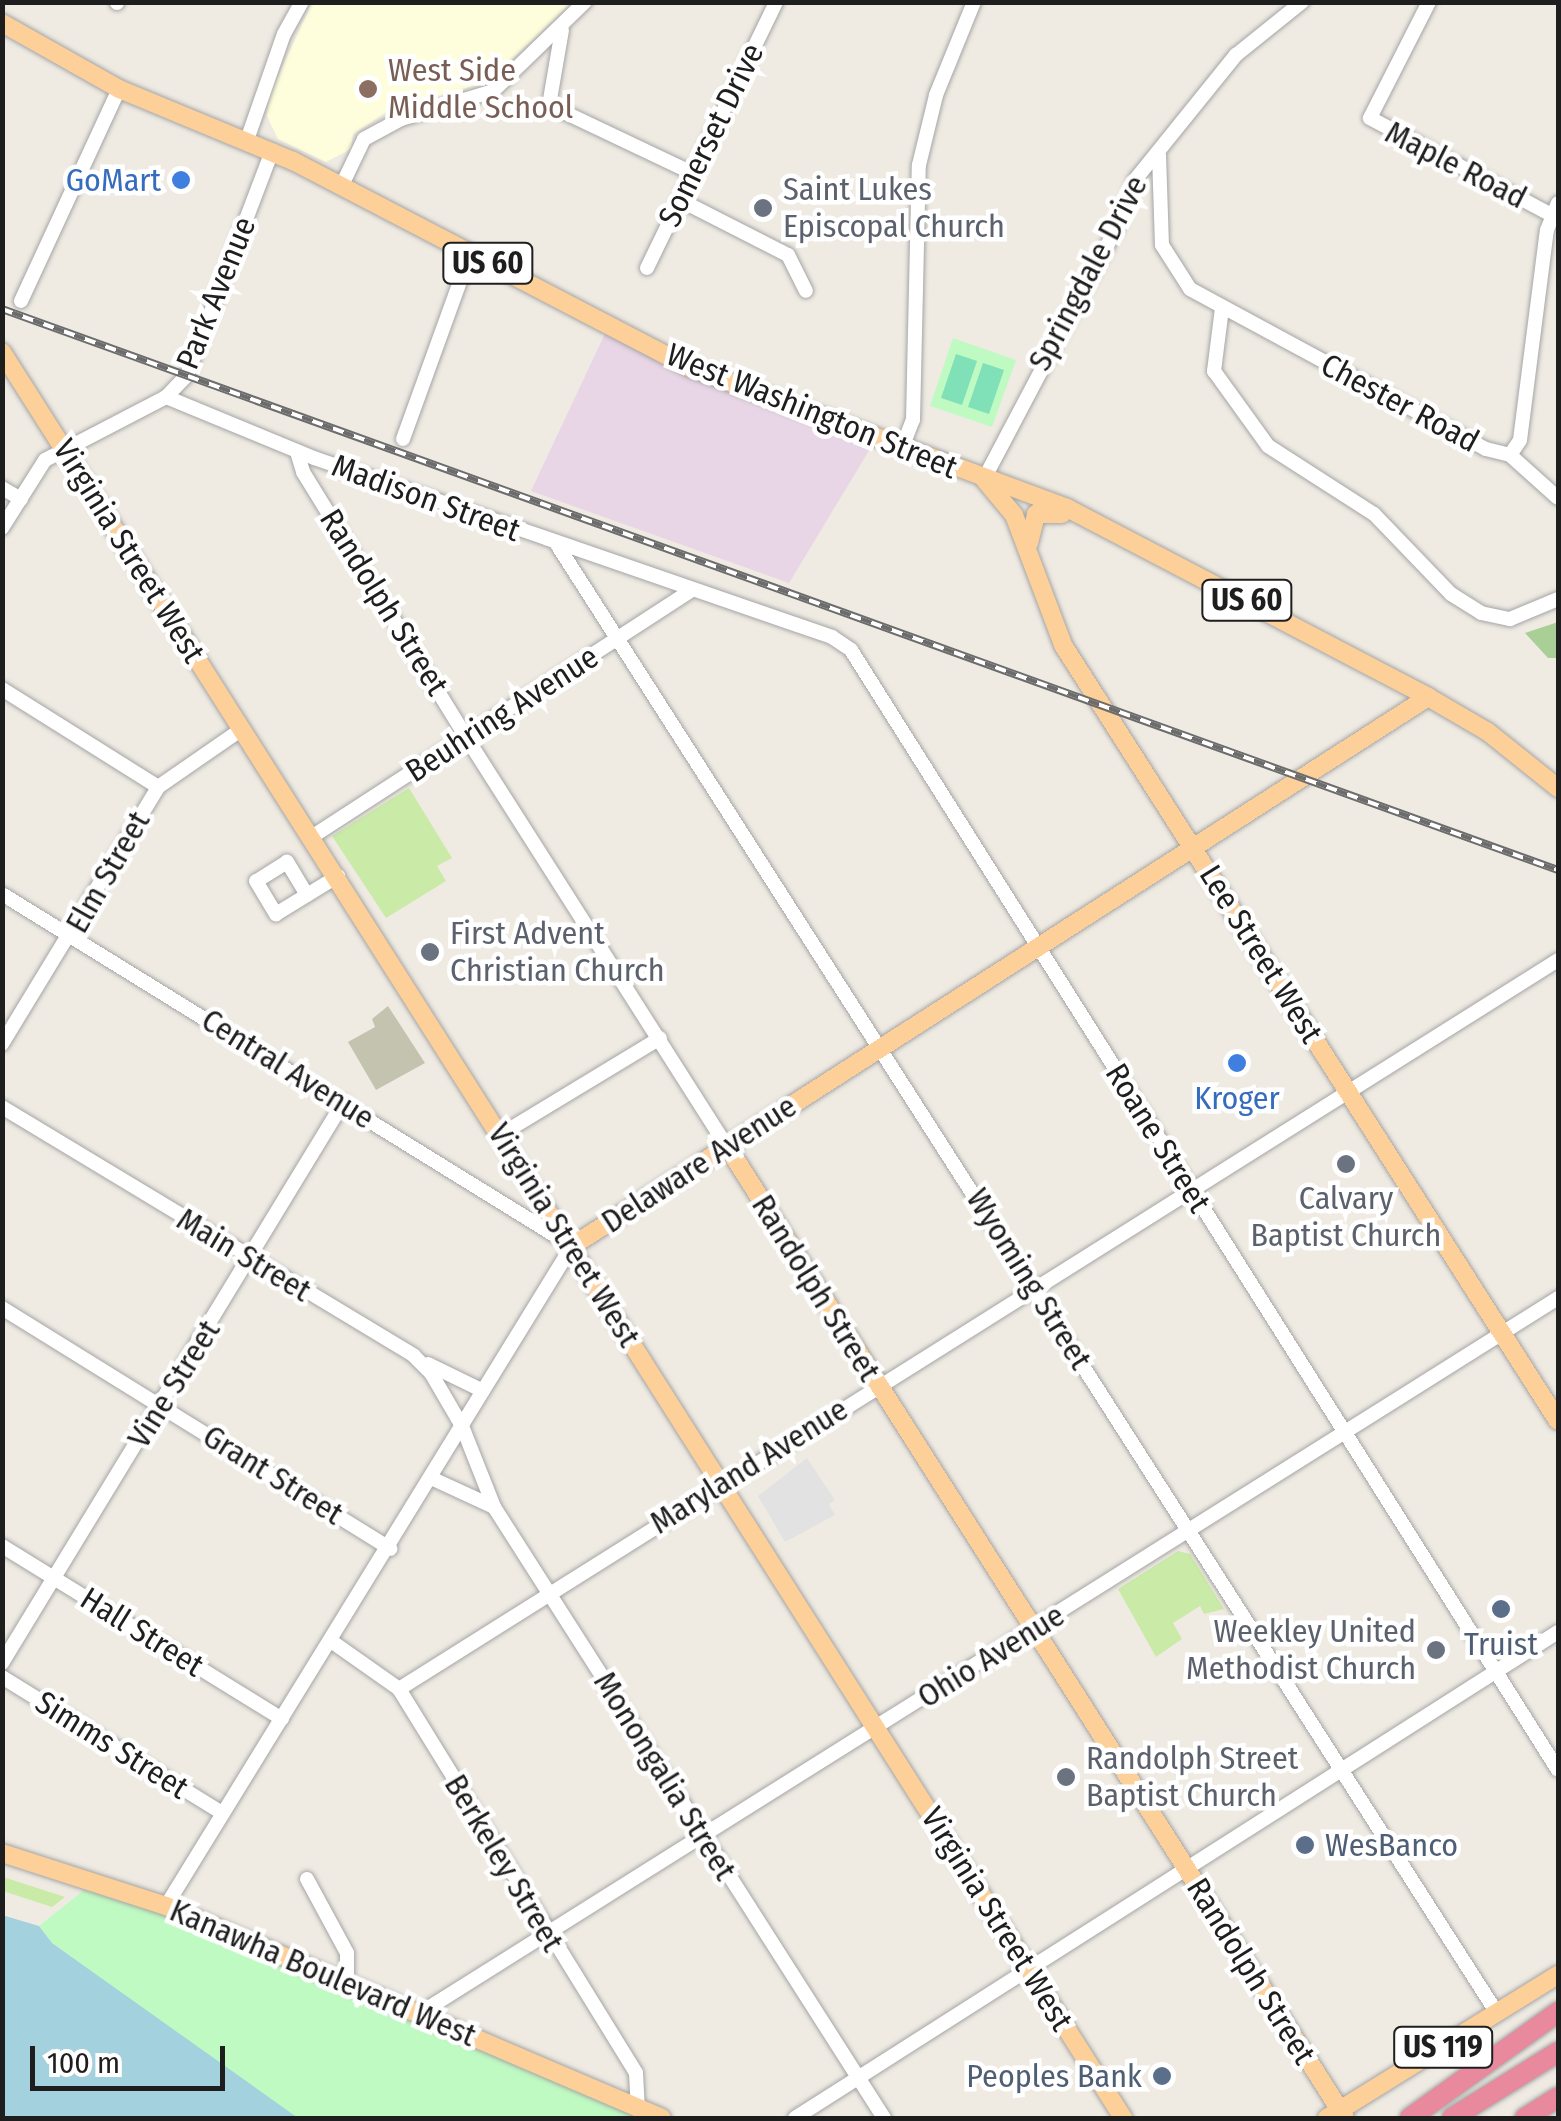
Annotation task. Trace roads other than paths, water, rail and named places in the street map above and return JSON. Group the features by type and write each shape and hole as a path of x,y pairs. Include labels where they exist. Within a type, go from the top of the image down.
{"highway":[{"path":"1410,2118 1558,2012"},
{"path":"1452,2118 1558,2052"},
{"path":"1525,2118 1558,2097"}],"main road":[{"name":"West Washington Street","path":"2,22 119,89 247,140 342,185 691,368 1066,508 1428,697 1488,732 1558,788"},
{"name":"Virginia Street West","path":"2,352 313,836 1123,2118"},
{"name":"Lee Street West","path":"984,479 1014,515 1063,645 1558,1421"},
{"path":"1029,553 1030,520 1044,510 1114,533"},
{"name":"Delaware Avenue","path":"572,1246 1428,697"},
{"name":"Randolph Street","path":"727,1146 1187,1870 1337,2116"},
{"name":"Kanawha Boulevard West","path":"2,1853 166,1906 422,2012 641,2114 662,2118"},
{"name":"US 119","path":"1337,2116 1558,1975"}],"street":[{"path":"247,140 284,34 302,2"},
{"path":"342,185 364,139 401,119 493,91 585,2"},
{"name":"Somerset Drive","path":"647,268 776,2"},
{"path":"902,448 913,420 911,292 919,164 936,95 974,2"},
{"name":"Springdale Drive","path":"984,479 1121,219 1135,180 1159,156 1190,106 1236,55 1302,2"},
{"name":"Maple Road","path":"1429,2 1370,118 1555,209"},
{"path":"562,28 550,105 692,173"},
{"path":"21,301 119,89"},
{"name":"Park Avenue","path":"2,528 40,465 166,397 187,374 272,151"},
{"name":"Chester Road","path":"1159,156 1156,214 1162,245 1190,289 1486,450 1510,454 1520,440 1555,209"},
{"path":"680,200 788,256 806,292"},
{"path":"403,439 470,254"},
{"path":"1222,308 1214,371 1268,446 1374,514 1452,594 1481,613 1510,619 1558,599"},
{"name":"Madison Street","path":"166,397 297,452 690,592"},
{"name":"Randolph Street","path":"297,452 303,472 466,736 727,1146"},
{"path":"1510,454 1558,498"},
{"path":"2,488 20,499"},
{"name":"Wyoming Street","path":"558,546 828,970 884,1046 1033,1288 1497,2013"},
{"name":"Beuhring Avenue","path":"313,836 690,592"},
{"name":"Roane Street","path":"690,592 832,638 851,650 1558,1770"},
{"path":"2,689 158,787"},
{"name":"Elm Street","path":"2,1044 158,787 242,729"},
{"path":"307,895 338,876"},
{"name":"Central Avenue","path":"2,894 572,1246"},
{"name":"Maryland Avenue","path":"398,1689 1558,960"},
{"path":"500,1134 660,1038"},
{"name":"Vine Street","path":"2,1663 343,1103"},
{"name":"Main Street","path":"2,1108 414,1356 445,1390 462,1426"},
{"name":"Delaware Avenue","path":"166,1906 390,1548 572,1246"},
{"name":"Ohio Avenue","path":"422,2012 1558,1298"},
{"name":"Grant Street","path":"2,1308 390,1548"},
{"path":"414,1356 483,1391"},
{"name":"Monongalia Street","path":"462,1426 494,1507 884,2118"},
{"path":"431,1478 494,1507"},
{"name":"Hall Street","path":"2,1546 282,1719"},
{"path":"796,2118 1558,1632"},
{"name":"Berkeley Street","path":"331,1642 398,1689 636,2073 641,2114"},
{"name":"Simms Street","path":"2,1677 222,1813"},
{"path":"306,1878 346,1953 346,1980"}],"water":[{"path":"2,1915 39,1926 52,1943 298,2118 3,2118"}],"railway":[{"path":"2,309 1558,870"}],"place":[{"name":"West Side Middle School","path":"368,89"},
{"name":"GoMart","path":"181,180"},
{"name":"Saint Lukes Episcopal Church","path":"763,208"},
{"name":"First Advent Christian Church","path":"430,952"},
{"name":"Kroger","path":"1237,1063"},
{"name":"Calvary Baptist Church","path":"1346,1164"},
{"name":"Truist","path":"1501,1609"},
{"name":"Weekley United Methodist Church","path":"1436,1650"},
{"name":"Randolph Street Baptist Church","path":"1066,1777"},
{"name":"WesBanco","path":"1305,1845"},
{"name":"Peoples Bank","path":"1162,2076"}]}
